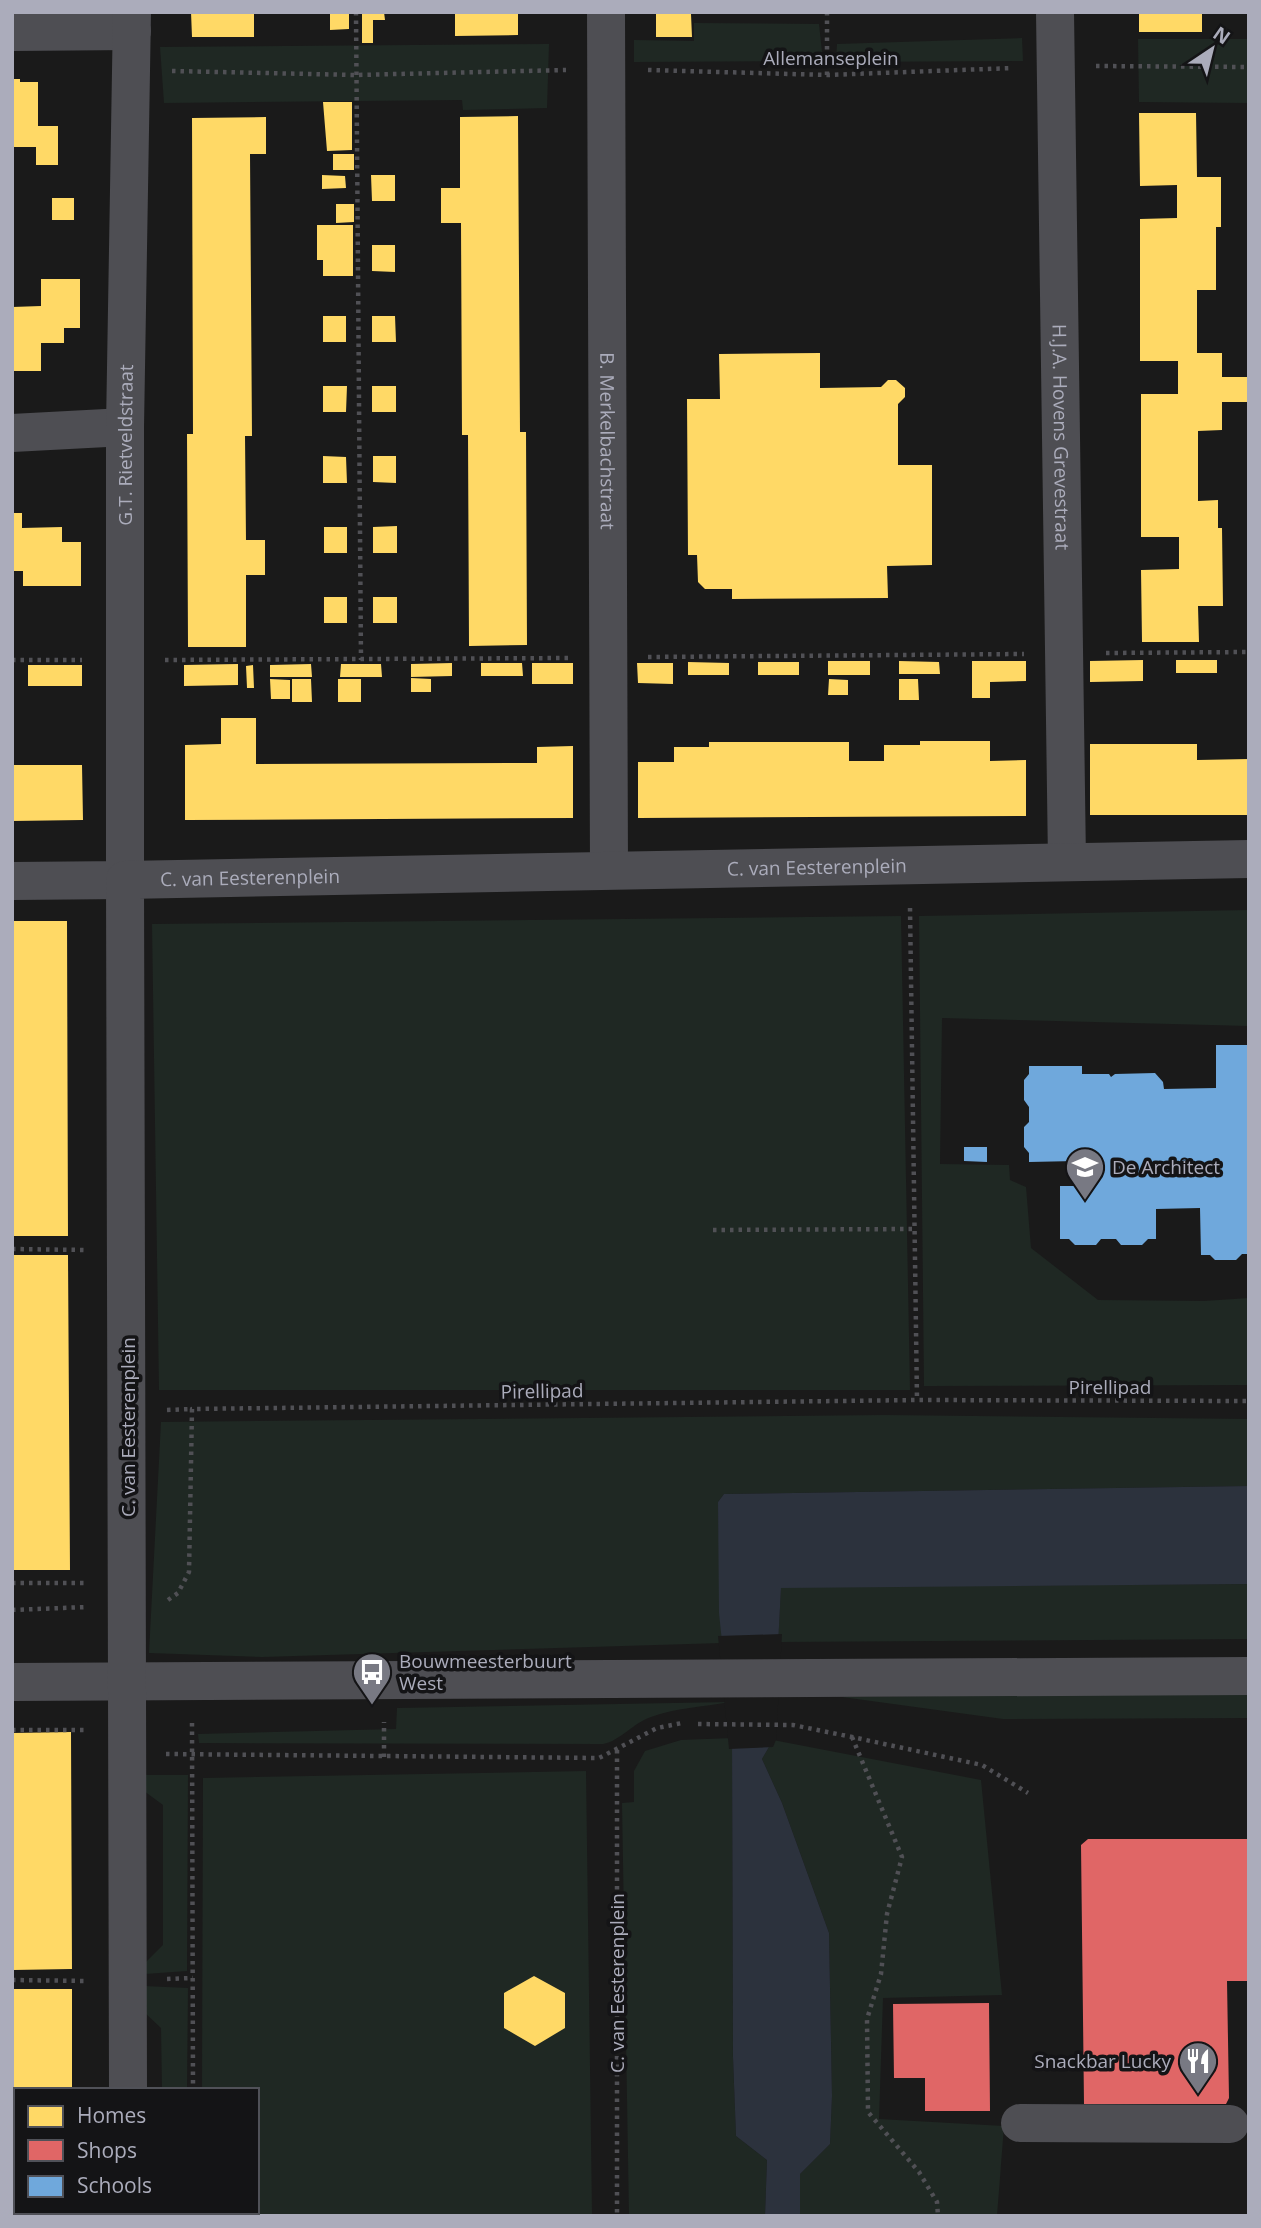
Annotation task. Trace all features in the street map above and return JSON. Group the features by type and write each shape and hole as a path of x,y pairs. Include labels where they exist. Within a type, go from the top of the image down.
{"street":[{"name":"B. Merkelbachstraat","path":"606,12 609,870"},
{"name":"H.J.A. Hovens Grevestraat","path":"1055,12 1067,862"},
{"path":"12,32 132,22"},
{"name":"G.T. Rietveldstraat","path":"125,880 125,427 132,22"},
{"path":"12,433 125,427"},
{"name":"C. van Eesterenplein","path":"128,2088 125,880 1249,859"},
{"path":"12,881 125,880"},
{"path":"12,1682 1249,1676"},
{"path":"1020,2123 1230,2124"}],"path":[{"path":"356,12 361,660"},
{"path":"827,12 827,75"},
{"name":"Allemanseplein","path":"132,70 356,75 606,69 827,75 1056,66 1249,67"},
{"path":"909,865 917,1400"},
{"path":"713,1230 915,1229"},
{"path":"12,1249 127,1250"},
{"name":"Pirellipad","path":"12,1610 127,1594 166,1601 178,1594 189,1572 192,1409 917,1400 1249,1401"},
{"path":"12,1583 127,1594"},
{"path":"192,1719 193,2088"},
{"path":"384,1719 384,1757"},
{"path":"12,1730 128,1742 191,1755 599,1758 657,1728 681,1723 793,1725 982,1765 1028,1793"},
{"path":"852,1737 902,1857 887,1914 881,1974 867,2019 868,2112 919,2172 937,2202 937,2216"},
{"name":"C. van Eesterenplein","path":"617,1750 617,2216"}],"shaded area":[{"path":"694,23 819,24 823,61 634,62 634,40 694,41"},
{"path":"1022,38 1023,61 836,62 837,44"},
{"path":"1138,39 1249,39 1249,103 1139,102"},
{"path":"549,44 547,108 463,110 462,100 164,103 160,47"},
{"path":"1249,910 1249,1026 942,1018 940,1164 1009,1165 1010,1180 1026,1187 1031,1248 1098,1300 1204,1301 1249,1298 1249,1385 924,1386 919,916"},
{"path":"901,916 910,1390 159,1390 152,924"},
{"path":"885,1415 1249,1419 1249,1486 724,1494 718,1502 722,1643 262,1657 149,1653 161,1422"},
{"path":"1249,1486 1249,1584 781,1588 773,1740 762,1759 782,1803 829,1933 832,2096 830,2144 800,2174 800,2216 765,2216 767,2160 736,2136 733,2057 732,1738 719,1613 718,1502 724,1494"},
{"path":"1249,1584 1249,1639 778,1642 781,1587"},
{"path":"1249,1693 1249,1718 1003,1719 842,1697"},
{"path":"729,1702 651,1717 603,1744 199,1743 198,1734 396,1729 397,1708"},
{"path":"732,1738 733,2057 736,2136 767,2160 765,2216 629,2216 622,1803 634,1802 634,1771 645,1751 681,1740"},
{"path":"773,1740 981,1780 1002,1995 883,1998 879,2119 1004,2126 997,2216 800,2216 800,2174 830,2144 832,2096 829,1933 782,1803 762,1759"},
{"path":"586,1771 592,2214 201,2216 259,2214 259,2088 202,2088 203,1778"},
{"path":"143,1775 188,1775 187,1971 145,1974 144,1964 163,1945 163,1805 144,1791"},
{"path":"144,1986 188,1988 187,2088 162,2088 161,2028 145,2013"}],"pier":[{"path":"782,1634 776,1740 773,1747 729,1749 718,1636"}],"building: Homes":[{"path":"191,12 254,12 254,37 192,37"},
{"path":"330,12 349,12 349,29 330,30"},
{"path":"362,12 384,12 385,20 373,20 373,43 362,43"},
{"path":"455,12 518,12 518,35 455,36"},
{"path":"1139,12 1202,12 1202,32 1139,32"},
{"path":"656,13 691,14 692,37 656,37"},
{"path":"12,79 38,82 38,126 58,126 58,165 36,165 36,147 12,147"},
{"path":"323,102 352,102 352,150 327,151"},
{"path":"1139,113 1196,113 1197,177 1221,177 1221,227 1216,227 1216,290 1197,290 1197,353 1222,353 1222,377 1249,377 1249,402 1222,402 1222,430 1198,431 1198,501 1218,500 1218,528 1222,528 1223,606 1198,606 1199,642 1142,642 1141,570 1179,569 1179,537 1141,537 1141,394 1178,394 1178,361 1140,361 1140,219 1177,218 1177,185 1140,186"},
{"path":"518,116 520,432 526,432 527,645 469,646 468,435 462,435 461,223 441,223 441,188 460,188 460,117"},
{"path":"266,117 266,154 250,154 252,436 245,436 246,540 265,540 265,575 246,575 246,647 188,647 187,434 193,434 192,118"},
{"path":"333,154 354,154 354,170 333,170"},
{"path":"322,175 345,176 346,188 322,189"},
{"path":"371,175 395,175 395,201 372,201"},
{"path":"52,198 74,198 74,220 52,220"},
{"path":"336,204 354,204 354,222 336,223"},
{"path":"317,225 353,225 353,276 323,276 323,260 317,260"},
{"path":"372,245 395,245 395,272 372,271"},
{"path":"41,279 80,279 80,328 64,328 64,343 41,343 41,371 12,371 12,307 41,306"},
{"path":"323,316 346,316 346,342 323,342"},
{"path":"372,316 395,316 396,342 372,342"},
{"path":"820,353 820,388 881,387 888,380 896,380 905,388 905,397 898,404 898,465 932,465 932,565 887,566 888,598 732,599 732,589 705,589 698,582 697,555 688,555 687,399 720,399 719,354"},
{"path":"323,386 347,386 346,412 323,412"},
{"path":"372,386 396,386 396,412 372,412"},
{"path":"323,456 346,457 347,483 323,483"},
{"path":"373,456 396,456 396,483 373,482"},
{"path":"12,513 22,513 22,528 62,527 62,542 81,542 81,586 23,586 23,571 12,571"},
{"path":"397,526 397,553 373,553 373,527"},
{"path":"324,527 347,527 347,553 324,553"},
{"path":"324,597 347,597 347,623 324,623"},
{"path":"373,597 397,597 397,623 373,623"},
{"path":"1143,660 1143,681 1090,682 1090,661"},
{"path":"1176,660 1217,660 1217,673 1176,673"},
{"path":"828,661 870,661 870,675 828,675"},
{"path":"899,661 939,662 940,674 899,674"},
{"path":"972,661 1026,661 1026,681 990,682 990,698 972,698"},
{"path":"688,662 729,663 729,675 688,675"},
{"path":"758,662 799,662 799,675 758,675"},
{"path":"452,663 452,676 411,677 411,664"},
{"path":"481,663 522,663 523,676 481,676"},
{"path":"532,663 573,663 573,684 532,684"},
{"path":"637,663 673,663 673,684 638,683"},
{"path":"238,664 238,685 184,686 184,665"},
{"path":"311,664 312,677 270,677 270,665"},
{"path":"341,664 381,664 382,677 340,677"},
{"path":"28,665 82,665 82,686 28,686"},
{"path":"253,665 254,688 247,688 246,666"},
{"path":"411,678 431,679 431,692 411,692"},
{"path":"270,679 290,680 290,699 271,699"},
{"path":"292,679 311,679 312,702 292,702"},
{"path":"338,679 361,679 361,702 338,702"},
{"path":"829,679 848,680 848,695 828,695"},
{"path":"899,679 918,679 919,700 899,700"},
{"path":"221,718 256,718 256,764 537,763 537,747 573,746 573,818 185,820 185,745 221,744"},
{"path":"920,741 990,741 990,761 1026,760 1026,816 638,818 638,762 674,762 674,747 709,747 709,742 849,742 849,761 884,761 884,745 920,745"},
{"path":"1090,744 1197,744 1197,760 1249,759 1249,815 1090,815"},
{"path":"12,765 82,765 83,820 12,821"},
{"path":"12,921 67,921 68,1236 12,1236"},
{"path":"12,1255 68,1255 70,1570 12,1570"},
{"path":"71,1732 72,1969 13,1970 12,1733"},
{"path":"534,1976 565,1993 565,2028 535,2046 504,2028 504,1993"},
{"path":"12,1989 72,1989 72,2088 14,2090"},
{"path":"12,2211 14,2214 73,2214 73,2216 12,2216"}],"building: Shops":[{"path":"1088,1839 1249,1839 1249,1981 1227,1981 1229,2098 1226,2104 1084,2104 1081,1845"},
{"path":"989,2003 990,2111 925,2111 925,2078 894,2078 893,2004"}],"building: Schools":[{"path":"1216,1045 1249,1045 1249,1254 1242,1254 1236,1260 1215,1260 1210,1255 1201,1255 1200,1208 1156,1209 1156,1239 1148,1239 1142,1245 1121,1245 1116,1239 1101,1239 1096,1245 1075,1245 1069,1239 1060,1239 1060,1186 1076,1186 1076,1161 1029,1162 1029,1153 1024,1147 1024,1127 1029,1122 1029,1107 1024,1100 1024,1080 1029,1074 1029,1066 1082,1066 1082,1074 1109,1074 1111,1077 1115,1074 1155,1073 1163,1082 1164,1089 1216,1088"},
{"path":"964,1147 987,1147 987,1162 964,1161"}],"place":[{"name":"De Architect","path":"1085,1201"},
{"name":"Bouwmeesterbuurt West","path":"372,1706"},
{"name":"Snackbar Lucky","path":"1198,2095"}]}
